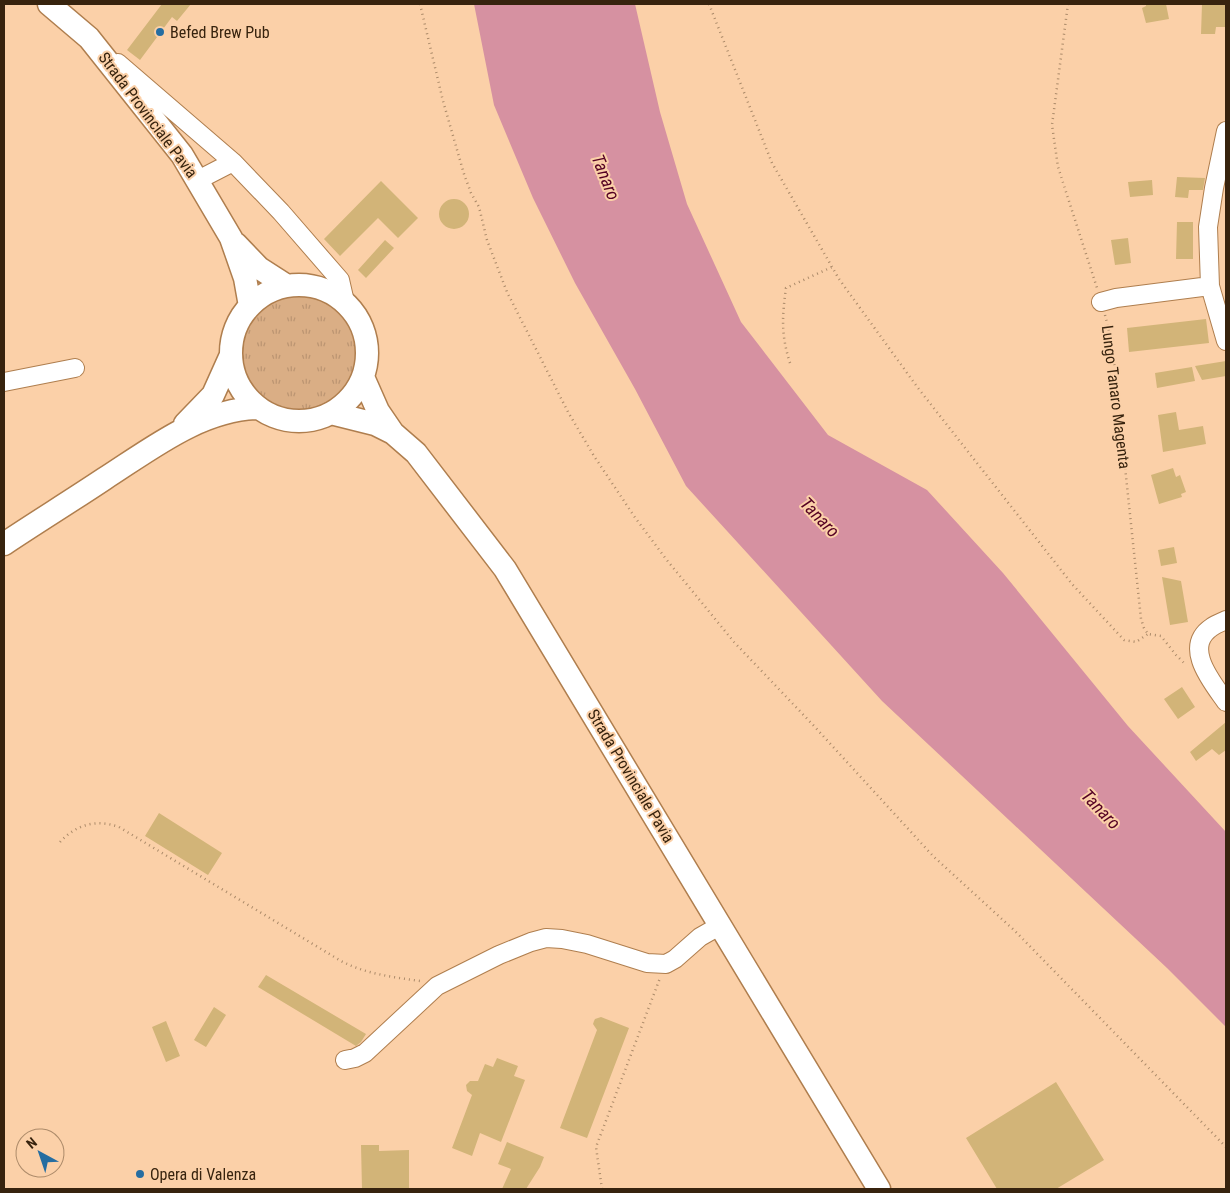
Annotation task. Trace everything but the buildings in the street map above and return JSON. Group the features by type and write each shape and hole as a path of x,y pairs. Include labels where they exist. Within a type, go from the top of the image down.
{"main road":[{"name":"Strada Provinciale Pavia","path":"49,4 89,38 182,155 230,238 245,278 250,306"},
{"name":"Strada Provinciale Pavia","path":"230,238 259,268 287,286"},
{"path":"175,433 213,395 231,354 233,337 239,320 250,306 267,293 287,286 308,285 328,291 345,302 358,318 366,337 368,357 363,377 356,392 345,404 331,413 313,420 294,421 276,417 259,408 244,393 235,375 231,354"},
{"name":"Strada Provinciale Pavia","path":"363,377 378,411 393,433 416,454 506,569 879,1189"},
{"path":"4,544 175,433 225,412 244,408 259,408"},
{"path":"331,413 375,424 393,433"}],"street":[{"path":"89,38 233,162 281,212 340,280 345,302"},
{"path":"1226,131 1208,227 1210,286 1226,341"},
{"path":"198,180 233,162"},
{"path":"1101,302 1116,298 1210,286"},
{"path":"4,382 75,368"},
{"path":"1226,620 1211,627 1201,638 1198,652 1206,672 1226,702"},
{"path":"345,1060 365,1053 432,990 451,978 516,947 546,938 562,939 588,944 647,963 666,964 700,938 721,925"},
{"path":"434,983 451,978"}],"path":[{"path":"420,4 443,101 464,174 479,207 487,240 507,292 568,412 616,490 666,559 734,642 933,856 1015,931 1226,1147"},
{"path":"709,4 772,163 839,279 918,388 1072,584 1124,640 1136,642 1148,634 1161,636 1176,656 1194,671 1206,672"},
{"name":"Lungo Tanaro Magenta","path":"1068,4 1052,125 1058,167 1101,302 1112,343 1142,619 1148,634"},
{"path":"790,363 784,344 782,312 786,288 832,267"},
{"path":"60,842 72,830 88,823 101,822 119,826 330,955 357,969 379,975 434,983"},
{"path":"602,1189 596,1147 659,981"}],"green space":[{"path":"300,294 322,298 341,311 354,330 358,352 354,374 341,393 322,406 300,410 278,406 259,393 246,374 242,352 246,330 259,311 278,298"}],"water":[{"name":"Tanaro","path":"474,4 635,4 660,112 687,204 741,322 828,435 927,490 1003,573 1128,726 1226,832 1226,1027 1167,968 882,701 686,486 635,389 575,283 533,198 494,105"}],"place":[{"name":"Befed Brew Pub","path":"160,32"},
{"name":"Opera di Valenza","path":"140,1174"}]}
